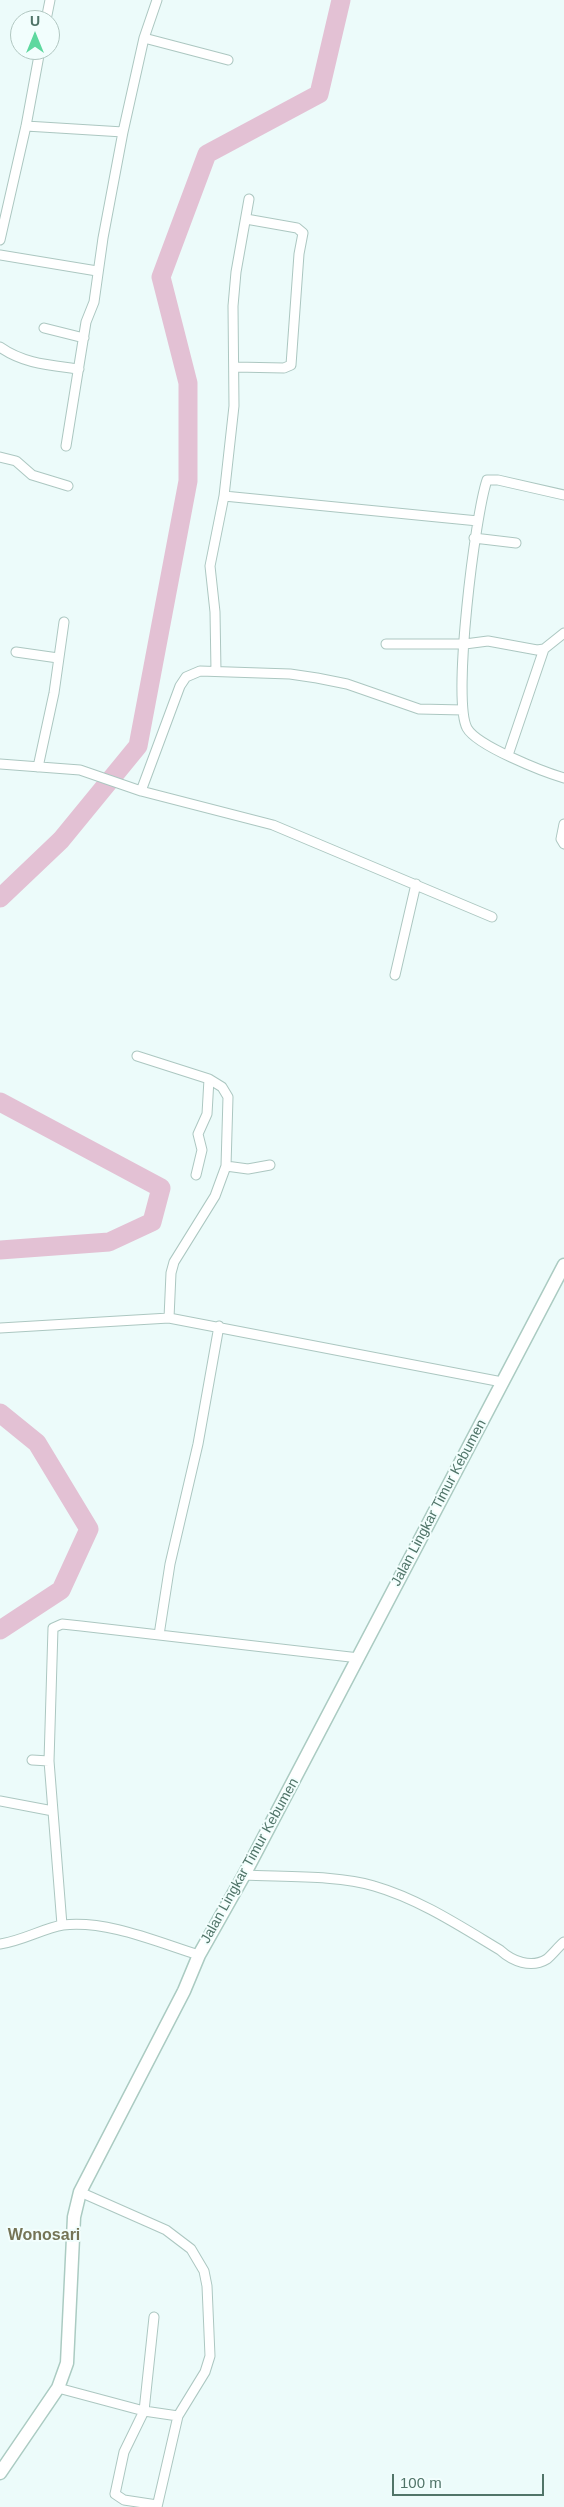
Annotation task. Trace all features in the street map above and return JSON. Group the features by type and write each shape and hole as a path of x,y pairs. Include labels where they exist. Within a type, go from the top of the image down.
{"main road":[{"name":"Jalan Lingkar Timur Kebumen","path":"0,2473 58,2388 66,2363 74,2217 80,2192 184,1991 199,1955 244,1875 359,1658 502,1382 560,1283 564,1265"}],"street":[{"path":"66,446 86,322 94,302 97,271 123,132 144,38 157,0"},
{"path":"144,38 228,60"},
{"path":"0,240 26,126 38,60"},
{"path":"26,126 123,132"},
{"path":"216,671 215,612 210,566 224,496 234,406 235,367 233,336 236,272 249,199"},
{"path":"235,367 284,368 291,365 302,233 297,228 246,219"},
{"path":"0,255 97,271"},
{"path":"44,328 84,338"},
{"path":"0,347 13,356 29,362 79,369"},
{"path":"0,457 16,461 32,475 68,486"},
{"path":"564,495 498,480 487,480 474,538 465,644 463,710 467,728 487,745 564,778"},
{"path":"224,496 478,521"},
{"path":"474,538 516,543"},
{"path":"38,767 54,692 64,622"},
{"path":"508,755 544,649 564,633"},
{"path":"386,644 493,642 544,649"},
{"path":"16,652 58,658"},
{"path":"138,789 180,686 186,677 192,674 216,671 290,674 347,684 419,709 463,710"},
{"path":"0,764 80,770 138,789 273,825 492,917"},
{"path":"564,824 562,839 564,844"},
{"path":"394,975 416,884"},
{"path":"137,1056 209,1079 222,1087 228,1097 226,1166 215,1196 174,1262 171,1273 169,1318"},
{"path":"196,1175 202,1150 198,1134 207,1114 209,1079"},
{"path":"226,1166 248,1169 270,1165"},
{"path":"0,1328 169,1318 219,1326 502,1382"},
{"path":"159,1635 170,1564 198,1444 219,1326"},
{"path":"62,1925 50,1761 53,1628 62,1624 359,1658"},
{"path":"32,1760 50,1761"},
{"path":"0,1801 53,1811"},
{"path":"244,1875 351,1881 374,1886 436,1911 500,1950 508,1957 523,1962 540,1962 549,1958 564,1942"},
{"path":"0,1944 30,1937 62,1925 113,1929 199,1955"},
{"path":"80,2192 166,2230 190,2249 204,2271 210,2356 205,2372 178,2416 157,2506 124,2500 115,2494 124,2452 144,2411 154,2317"},
{"path":"58,2388 144,2411 178,2416"}],"waterway":[{"path":"0,898 61,840 138,746 188,481 188,383 161,277 207,154 319,94 341,0"},
{"path":"0,1102 161,1188 152,1222 109,1242 0,1250"},
{"path":"0,1413 37,1443 89,1529 61,1590 0,1630"}],"district":[{"name":"Wonosari","path":"44,2236"}]}
